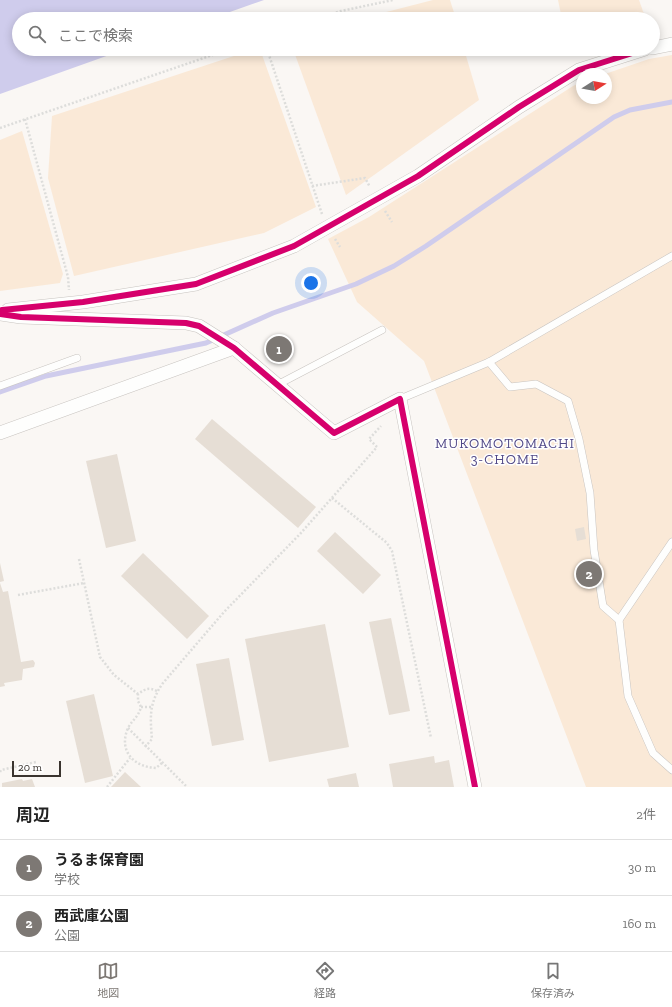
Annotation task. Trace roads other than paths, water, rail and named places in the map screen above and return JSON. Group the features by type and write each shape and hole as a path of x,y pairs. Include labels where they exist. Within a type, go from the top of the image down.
{"street":[{"path":"660,47 672,44"},
{"path":"0,311 83,302 196,284 294,246 418,176 519,107 579,70 623,56"},
{"path":"0,314 21,317 186,323 199,326 234,348 334,433 400,399 475,787"},
{"path":"0,433 234,348"}],"lane":[{"path":"400,399 490,362 672,256"},
{"path":"277,385 382,330"},
{"path":"0,386 77,358"},
{"path":"490,362 510,387 536,384 568,401 579,439 590,492 594,550 603,606 618,620 628,696 653,753 672,770"},
{"path":"618,620 672,542"}],"waterway":[{"path":"0,392 46,376 206,343 273,313 356,284 394,266 426,246 614,117 630,110 672,102"}],"place":[{"name":"うるま保育園","path":"279,349"},
{"name":"西武庫公園","path":"589,574"}],"district":[{"name":"MUKOMOTOMACHI 3-CHOME","path":"505,452"}]}
